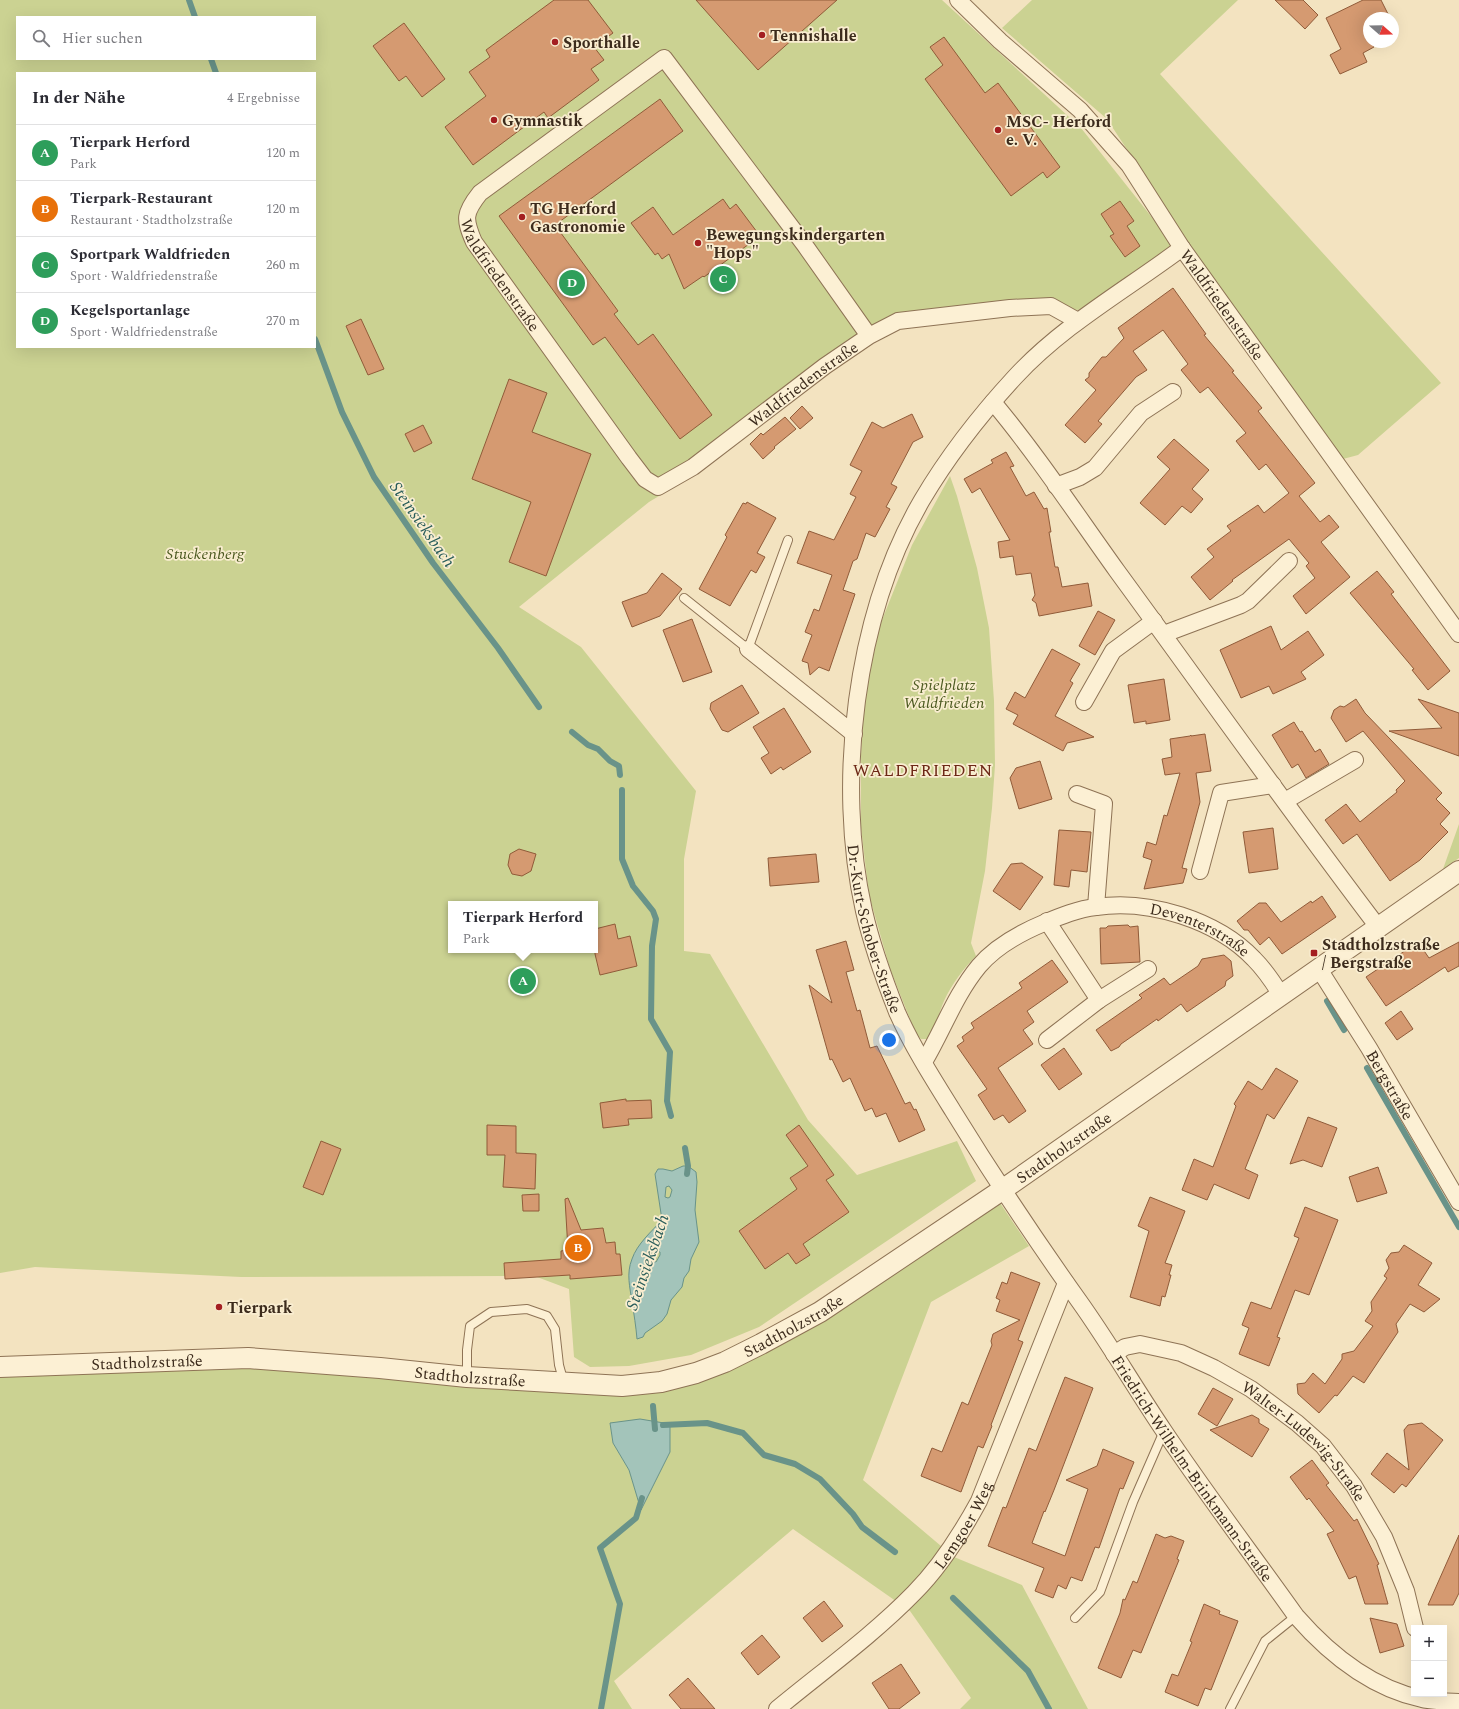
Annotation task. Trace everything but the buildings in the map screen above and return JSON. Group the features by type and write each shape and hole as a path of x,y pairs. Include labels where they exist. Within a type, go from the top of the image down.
{"street":[{"name":"Waldfriedenstraße","path":"958,0 1000,41 1080,110 1129,165 1182,248 1459,634"},
{"name":"Waldfriedenstraße","path":"869,336 804,244 664,58 480,193 470,205 466,219 474,242 629,458 645,479 658,487 693,467 825,366 869,336 898,320 1010,308 1051,306 1078,322"},
{"name":"Dr.-Kurt-Schober-Straße","path":"1002,1190 924,1062 898,1015 875,955 863,907 854,850 851,790 855,709 867,641 891,567 922,501 962,439 993,402 1039,353 1078,322 1182,248"},
{"path":"1056,486 1080,477 1095,468 1141,412 1173,392"},
{"path":"993,402 1019,433 1273,785 1378,927"},
{"path":"1164,634 1248,601 1289,561"},
{"path":"1084,702 1113,651 1154,621"},
{"path":"748,649 854,734"},
{"path":"1285,801 1355,760"},
{"path":"1200,871 1221,793 1273,785"},
{"path":"1077,794 1104,804 1096,906"},
{"name":"Stadtholzstraße","path":"0,1367 248,1358 380,1368 467,1377 564,1384 622,1386 661,1382 696,1373 725,1362 820,1312 1002,1190 1459,871"},
{"name":"Deventerstraße","path":"924,1062 938,1037 949,1012 979,965 1001,946 1017,935 1072,912 1096,906 1152,908 1182,915 1205,925 1231,940 1254,958 1281,995"},
{"path":"1048,921 1099,1000"},
{"name":"Bergstraße","path":"1319,969 1369,1048 1459,1202"},
{"path":"1047,1040 1099,1000 1148,970"},
{"name":"Friedrich-Wilhelm-Brinkmann-Straße","path":"1002,1190 1114,1354 1164,1431 1296,1616 1316,1639 1355,1670 1394,1692 1423,1701 1459,1702"},
{"name":"Lemgoer Weg","path":"777,1709 888,1618 915,1592 961,1535 979,1502 1066,1283"},
{"name":"Walter-Ludewig-Straße","path":"1114,1354 1125,1347 1140,1344 1181,1353 1214,1368 1251,1389 1323,1446 1354,1486 1384,1537 1406,1591 1414,1625"}],"lane":[{"path":"684,598 748,649 788,540"},
{"path":"467,1377 467,1350 470,1326 491,1312 527,1309 547,1316 555,1329 559,1365 564,1384"},
{"path":"1076,1618 1100,1592 1133,1502 1164,1431"},
{"path":"1230,1709 1265,1641 1296,1616"}],"green space":[{"name":"Stuckenberg","path":"0,0 942,0 1081,128 1177,249 1085,310 1045,309 897,327 855,350 699,472 649,502 519,607 581,647 696,791 684,859 684,951 710,954 808,1120 857,1175 957,1141 976,1181 759,1327 691,1355 629,1366 590,1367 574,1357 569,1289 529,1274 507,1276 241,1277 35,1267 0,1273"},
{"path":"1032,0 1238,0 1160,74 1441,383 1358,455 1343,459 1185,238 1107,119 1002,28"},
{"name":"Spielplatz Waldfrieden","path":"950,476 977,568 989,628 994,701 995,765 985,871 971,943 976,956 962,971 950,989 931,1035 928,1039 921,1039 916,1034 890,969 869,895 861,828 861,755 865,695 880,625 912,545"},
{"path":"1459,824 1459,858 1443,869"},
{"path":"1000,1203 1029,1246 931,1302 863,1480 954,1557 1022,1585 1088,1709 960,1709 971,1698 910,1611 793,1529 614,1681 632,1709 0,1709 0,1373 239,1366 622,1393 794,1337","holes":["610,1423 670,1452 641,1509 629,1470 613,1443"]}],"water":[{"path":"683,1166 688,1166 696,1172 697,1182 695,1210 699,1242 691,1259 689,1271 684,1278 682,1287 671,1300 667,1314 662,1321 645,1333 643,1337 637,1339 629,1280 630,1265 634,1253 641,1243 662,1220 655,1174 658,1169 672,1171","holes":["669,1186 672,1190 670,1197 668,1198 665,1197 666,1187","655,1250 660,1252 656,1262 651,1260 652,1251"]},
{"path":"640,1419 670,1424 670,1452 641,1510 629,1470 613,1443 610,1423"}],"waterway":[{"name":"Steinsieksbach","path":"189,0 195,16"},
{"name":"Steinsieksbach","path":"211,60 216,72"},
{"name":"Steinsieksbach","path":"316,342 342,412 374,477 433,563 498,648 539,707"},
{"name":"Steinsieksbach","path":"572,732 588,745 598,749 610,761 619,766 620,775"},
{"name":"Steinsieksbach","path":"622,790 622,859 633,886 653,911 656,919 652,946 651,1019 670,1052 667,1101 671,1116"},
{"path":"1327,1001 1344,1030"},
{"path":"1367,1068 1459,1227"},
{"name":"Steinsieksbach","path":"685,1148 688,1166 687,1174"},
{"name":"Steinsieksbach","path":"653,1406 655,1429"},
{"path":"663,1425 707,1423 743,1433 764,1455 795,1464 820,1479 853,1514 862,1527 895,1552"},
{"name":"Steinsieksbach","path":"601,1709 620,1604 600,1548 636,1518 642,1498"},
{"path":"953,1598 1028,1671 1049,1709"}],"place":[{"name":"Tennishalle","path":"762,35"},
{"name":"Sporthalle","path":"555,42"},
{"name":"Gymnastik","path":"494,120"},
{"name":"MSC- Herford e. V.","path":"998,130"},
{"name":"TG Herford Gastronomie","path":"522,217"},
{"name":"Bewegungskindergarten \"Hops\"","path":"698,243"},
{"name":"Sportpark Waldfrieden","path":"723,279"},
{"name":"Kegelsportanlage","path":"572,283"},
{"name":"Stadtholzstraße / Bergstraße","path":"1314,953"},
{"name":"Tierpark Herford","path":"523,981"},
{"name":"Tierpark-Restaurant","path":"578,1248"},
{"name":"Tierpark","path":"219,1307"}],"district":[{"name":"WALDFRIEDEN","path":"923,770"}]}
